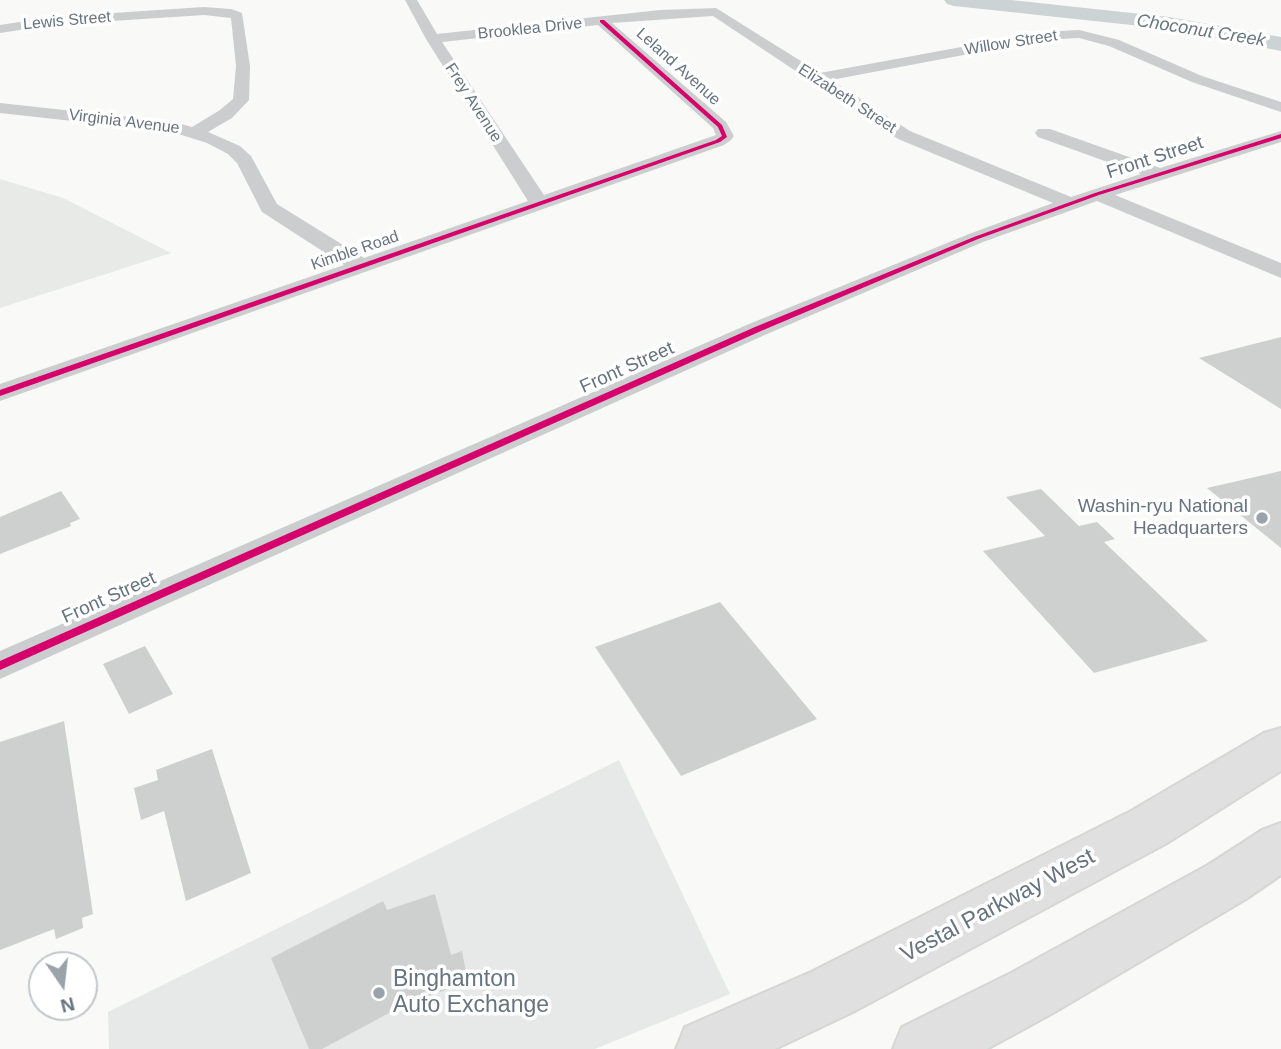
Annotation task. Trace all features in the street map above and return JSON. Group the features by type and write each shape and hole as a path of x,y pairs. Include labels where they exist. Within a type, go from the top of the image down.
{"main road":[{"name":"Vestal Parkway West","path":"707,1049 832,992 1136,834 1281,747"},
{"path":"923,1049 1043,987 1227,883 1281,846"}],"street":[{"name":"Frey Avenue","path":"411,0 433,40 539,203"},
{"name":"Lewis Street","path":"0,29 51,21 219,11 237,16 243,66 244,91 241,100 226,114 196,132"},
{"name":"Brooklea Drive","path":"433,40 710,11"},
{"name":"Elizabeth Street","path":"710,11 904,135 1071,204"},
{"name":"Leland Avenue","path":"602,21 720,126 724,136 720,140"},
{"name":"Willow Street","path":"816,79 1042,36 1079,34 1114,43 1185,74 1281,107"},
{"name":"Virginia Avenue","path":"0,107 138,121 196,132 234,150 245,159 269,208 361,265"},
{"path":"1044,133 1159,174"},
{"name":"Kimble Road","path":"0,393 720,140"},
{"name":"Front Street","path":"0,666 758,329 976,238 1159,174 1275,142"},
{"path":"1097,194 1281,271"}],"shaded area":[{"path":"0,179 63,198 171,253 0,308"},
{"path":"619,760 730,994 595,1049 109,1049 108,1012"}],"building":[{"path":"1281,337 1281,409 1199,358"},
{"name":"Washin-ryu National Headquarters","path":"1281,471 1281,548 1207,488"},
{"path":"1041,489 1079,526 1097,522 1115,539 1104,542 1208,641 1094,673 983,551 1045,536 1006,497"},
{"path":"61,491 80,519 70,523 71,526 0,554 0,517"},
{"path":"720,602 817,719 681,776 595,647"},
{"path":"145,646 173,694 129,714 103,664"},
{"path":"64,721 93,914 82,918 83,928 56,939 54,929 0,950 0,742"},
{"path":"212,749 251,873 186,901 164,811 141,820 134,788 158,780 156,770"},
{"path":"435,894 451,955 462,951 468,982 404,1005 322,1049 309,1049 271,958 383,901 387,910"}],"waterway":[{"name":"Choconut Creek","path":"954,0 1169,23 1281,44"}],"cycle path":[{"path":"0,393 718,141 725,136 720,126 602,21"},
{"path":"0,666 758,329 976,238 1097,194 1281,136"}],"place":[{"name":"Washin-ryu National Headquarters","path":"1262,518"},
{"name":"Binghamton Auto Exchange","path":"379,993"}]}
